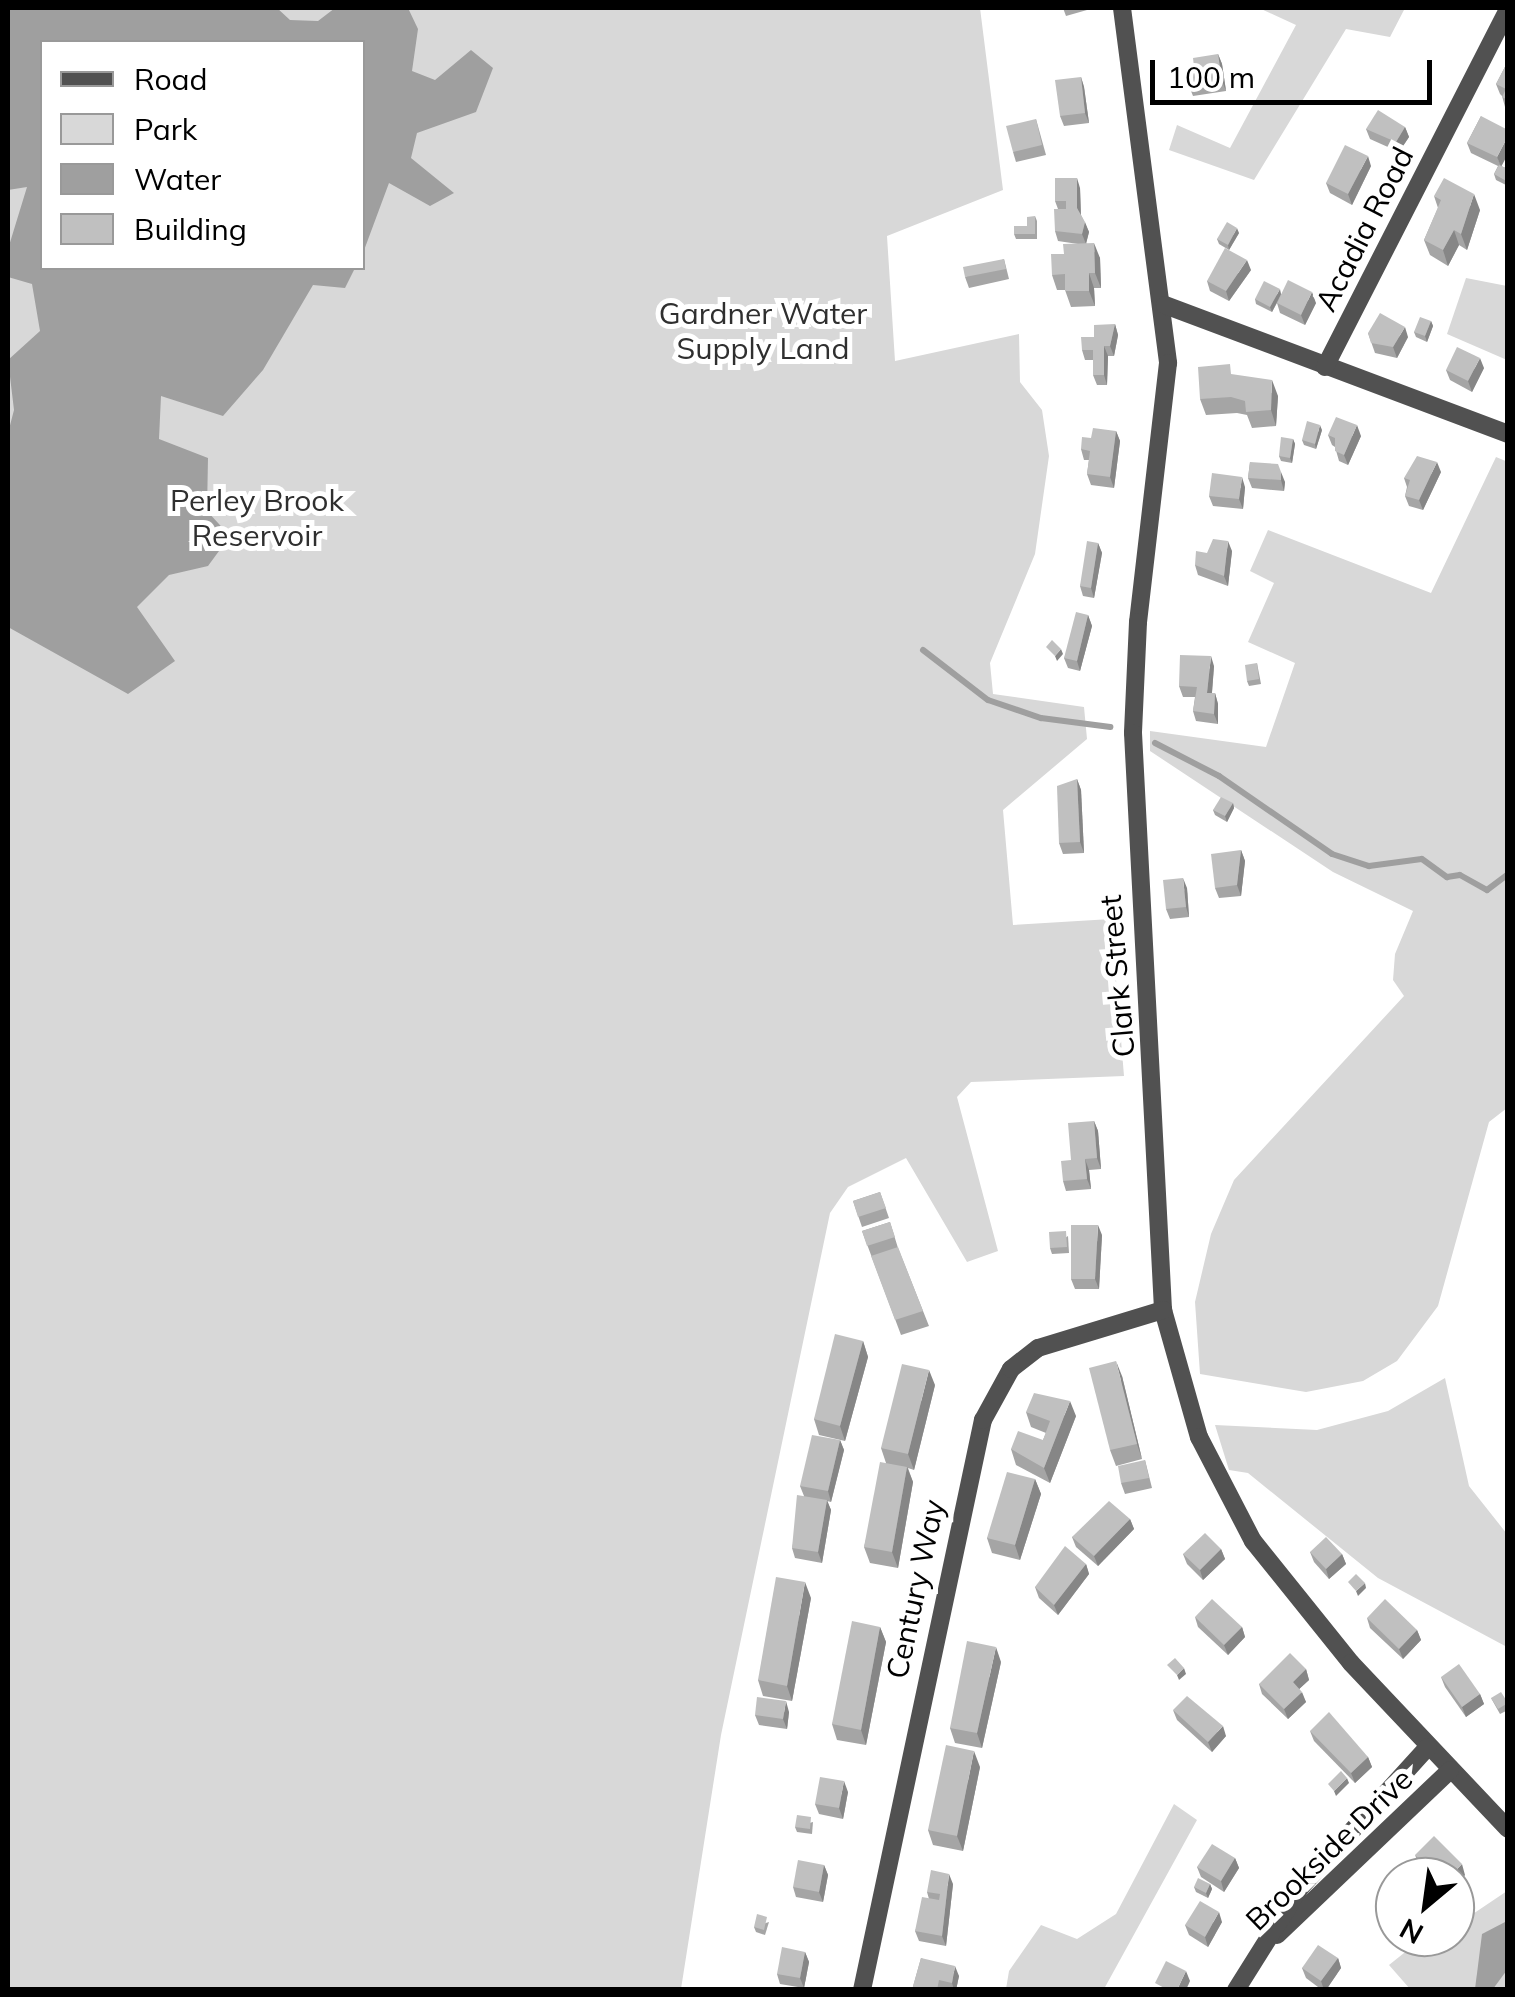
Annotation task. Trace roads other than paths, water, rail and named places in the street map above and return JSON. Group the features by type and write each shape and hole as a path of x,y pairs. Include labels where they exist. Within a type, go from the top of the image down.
{"street":[{"name":"Clark Street","path":"1122,8 1166,305 1166,420 1138,622 1133,718 1163,1310 1192,1418 1239,1519 1306,1611 1508,1830"},
{"name":"Acadia Road","path":"1325,367 1508,10"},
{"path":"1166,305 1508,434"},
{"name":"Century Way","path":"862,1990 983,1420 1011,1369 1038,1348 1163,1310"},
{"name":"Brookside Drive","path":"1236,1990 1300,1888 1428,1747"},
{"name":"Brookside Drive","path":"1247,1969 1321,1887 1450,1770"}],"water":[{"name":"Perley Brook Reservoir","path":"8,8 277,8 290,20 318,21 335,8 408,8 418,29 412,71 435,80 471,50 493,68 476,112 417,133 411,158 454,193 430,206 389,183 365,248 365,40 40,40 40,270 354,270 345,288 313,285 263,370 223,416 161,396 159,439 208,458 207,511 230,536 208,566 169,575 137,607 175,661 128,694 8,627 8,433 14,410 8,360 40,331 32,284 8,277 8,249 27,187 8,190"},
{"path":"1507,1921 1507,1970 1493,1989 1475,1989 1482,1934"}],"waterway":[{"path":"923,650 988,700 1041,718 1110,727"},
{"path":"1155,743 1219,776 1332,854 1369,866 1422,859 1447,877 1460,875 1487,890 1508,874"}],"park label":[{"name":"Gardner Water Supply Land","path":"763,330"}]}
